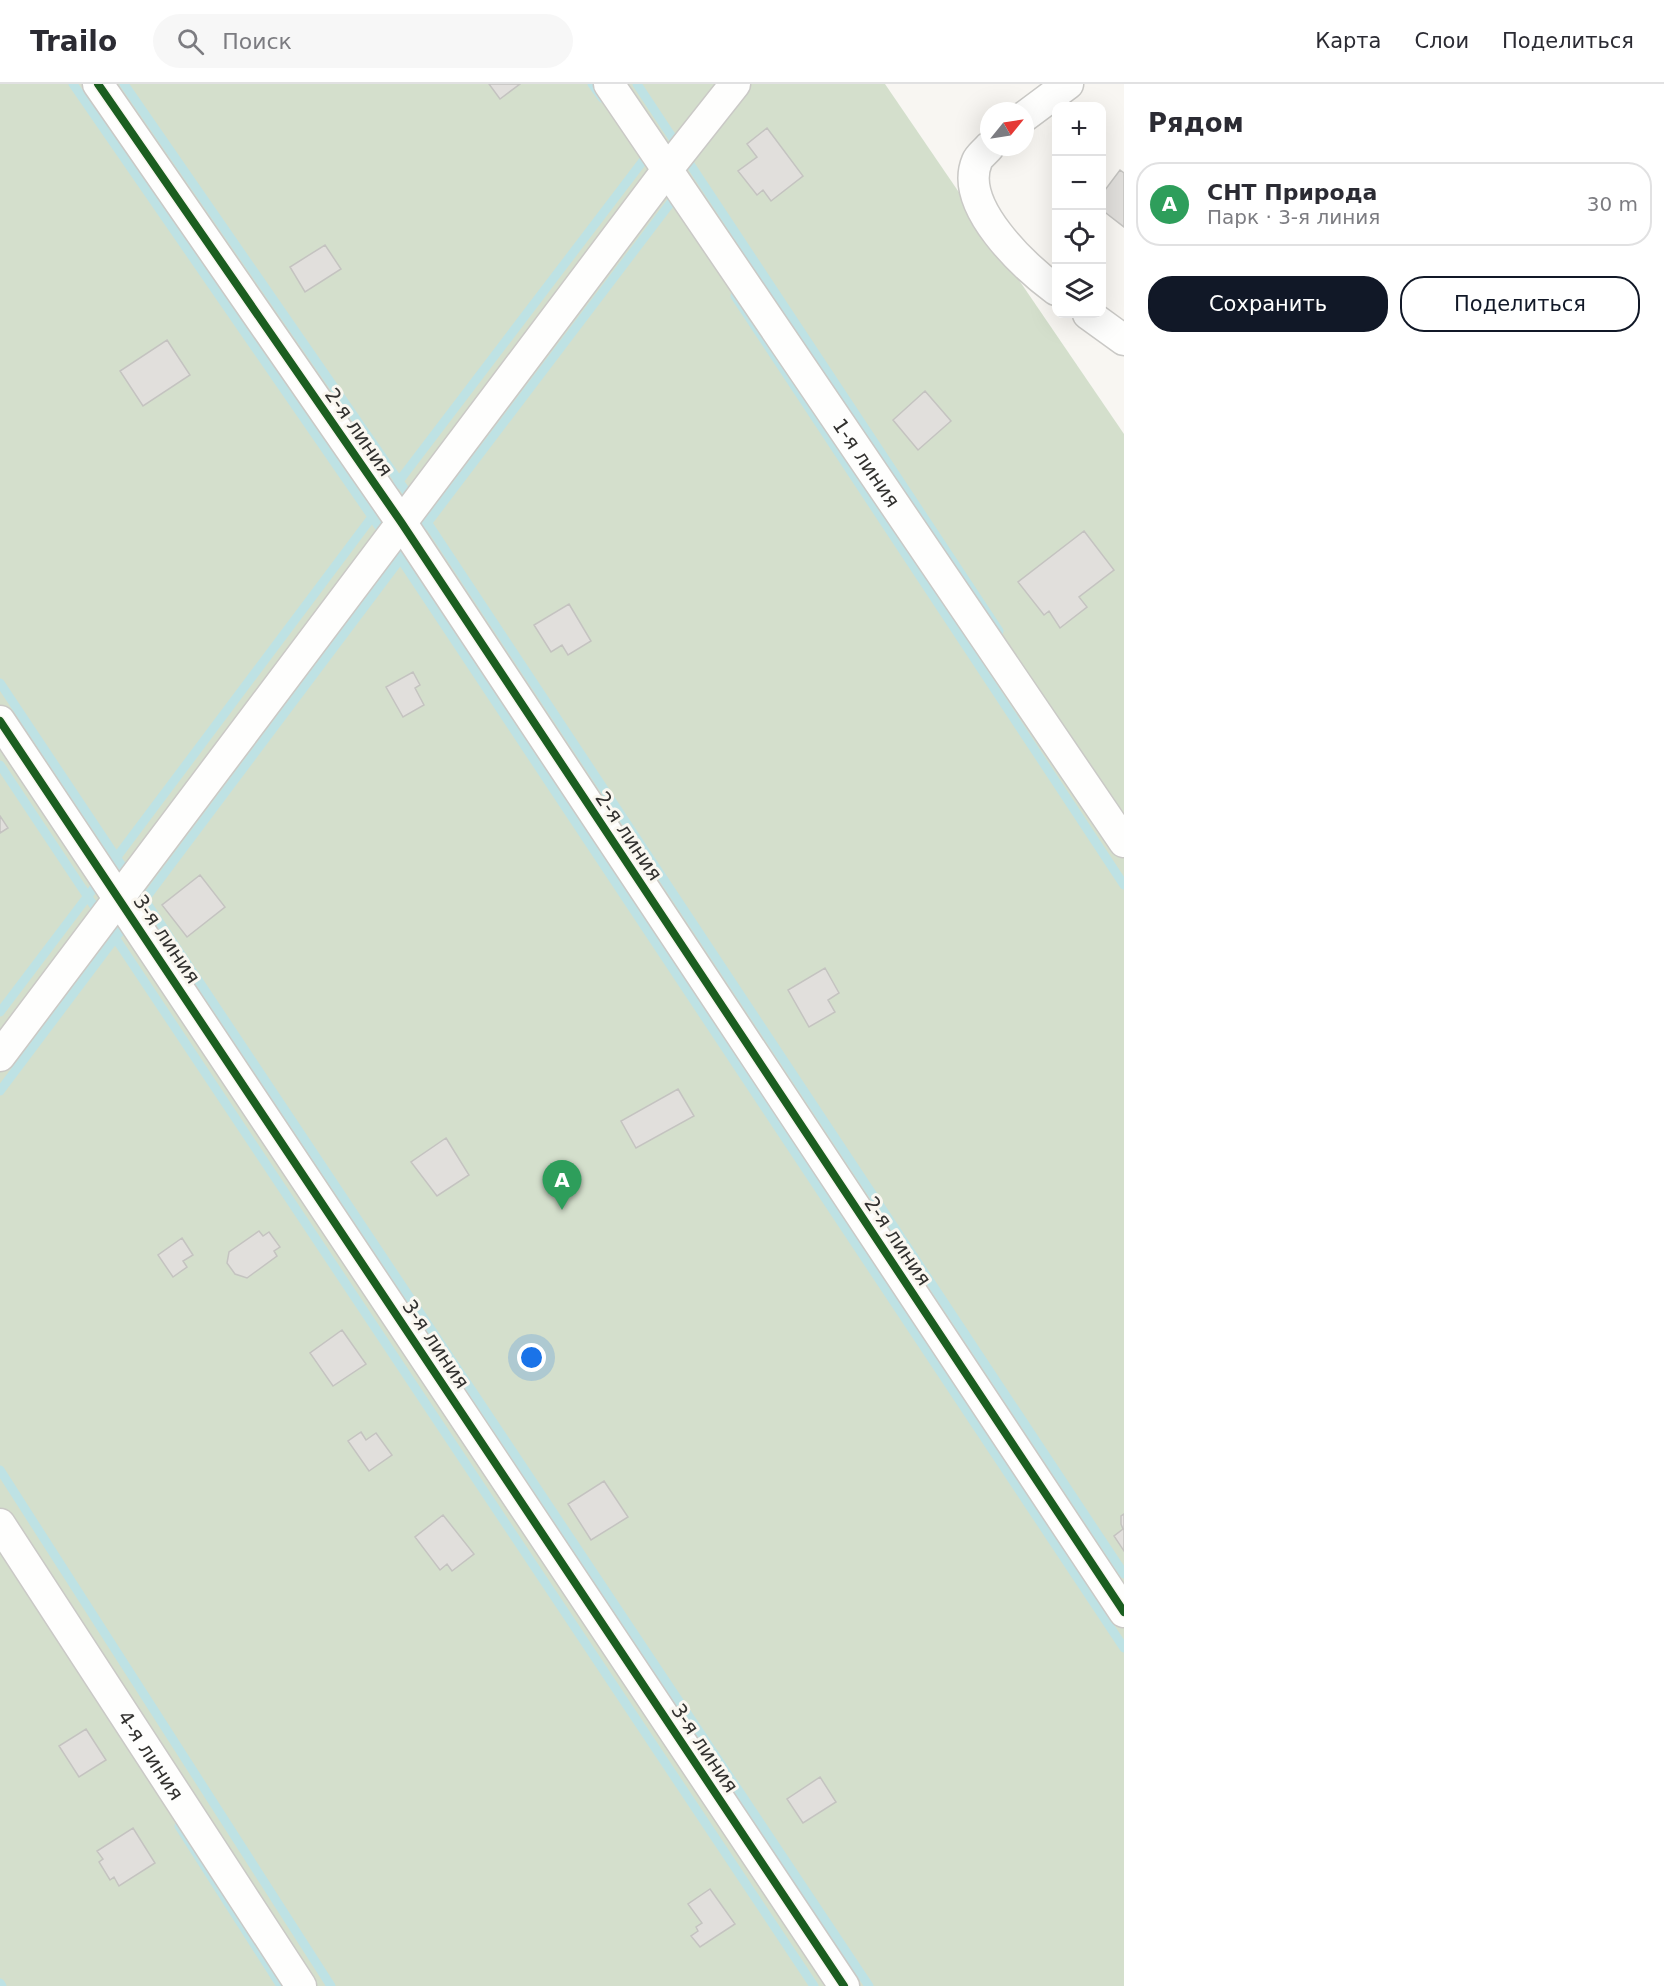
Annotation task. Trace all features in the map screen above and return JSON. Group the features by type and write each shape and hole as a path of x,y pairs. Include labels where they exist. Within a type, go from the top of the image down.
{"street":[{"name":"2-я линия","path":"98,84 401,522 1124,1612"},
{"name":"1-я линия","path":"609,84 1124,842"},
{"path":"0,1056 667,170 735,84"},
{"path":"1034,109 1068,84"},
{"path":"981,156 977,161 975,179 979,201 995,231 1040,278 1052,287"},
{"path":"1095,318 1124,339"},
{"name":"3-я линия","path":"0,721 844,1986"},
{"name":"4-я линия","path":"0,1524 301,1986"}],"green space":[{"path":"0,84 885,84 1124,434 1124,1986 0,1986"}],"building":[{"path":"489,84 520,84 500,99"},
{"path":"767,128 803,176 771,201 763,190 757,195 738,171 757,157 747,144"},
{"path":"1120,170 1124,173 1124,227 1106,213 1106,189"},
{"path":"325,245 341,269 305,292 290,267"},
{"path":"167,340 190,375 143,406 120,371"},
{"path":"925,391 951,421 918,450 893,420"},
{"path":"1084,531 1114,570 1079,597 1087,607 1060,628 1049,611 1044,615 1018,582"},
{"path":"569,604 591,641 568,655 562,645 551,652 534,625"},
{"path":"413,672 420,685 415,688 424,705 403,717 386,687"},
{"path":"0,816 8,828 0,833"},
{"path":"200,875 225,907 187,937 162,905"},
{"path":"825,968 839,993 828,1000 835,1012 809,1027 788,990"},
{"path":"678,1089 694,1116 636,1148 621,1121"},
{"path":"446,1138 469,1175 437,1196 411,1162"},
{"path":"259,1231 263,1236 269,1232 280,1247 274,1251 277,1256 247,1278 235,1274 227,1263 229,1252"},
{"path":"182,1238 193,1255 183,1261 187,1267 173,1277 158,1255"},
{"path":"342,1330 366,1364 333,1386 310,1353"},
{"path":"361,1432 366,1440 376,1433 392,1455 369,1471 348,1441"},
{"path":"604,1481 628,1517 591,1540 568,1504"},
{"path":"1124,1514 1124,1551 1114,1536 1123,1529 1121,1516"},
{"path":"443,1515 474,1554 452,1571 447,1564 440,1570 415,1537"},
{"path":"86,1729 106,1760 79,1777 59,1746"},
{"path":"820,1777 836,1802 803,1823 787,1799"},
{"path":"133,1828 155,1863 119,1886 114,1877 110,1880 99,1862 103,1859 97,1851"},
{"path":"710,1889 735,1924 700,1947 691,1936 698,1931 696,1927 702,1923 688,1904"}],"waterway":[{"path":"73,84 384,534 1124,1648"},
{"path":"124,84 419,510 1124,1574"},
{"path":"592,84 602,98"},
{"path":"637,84 999,631"},
{"path":"396,485 649,153"},
{"path":"425,526 678,193"},
{"path":"735,296 1124,885"},
{"path":"113,862 375,513"},
{"path":"142,903 404,554"},
{"path":"0,683 869,1986"},
{"path":"0,765 814,1986"},
{"path":"0,1012 100,880"},
{"path":"0,1091 128,921"},
{"path":"0,1470 331,1986"},
{"path":"179,1826 281,1986"}],"cycle path":[{"path":"98,84 401,522 1124,1612"},
{"path":"0,721 844,1986"}],"place":[{"name":"СНТ Природа","path":"562,1210"}]}
